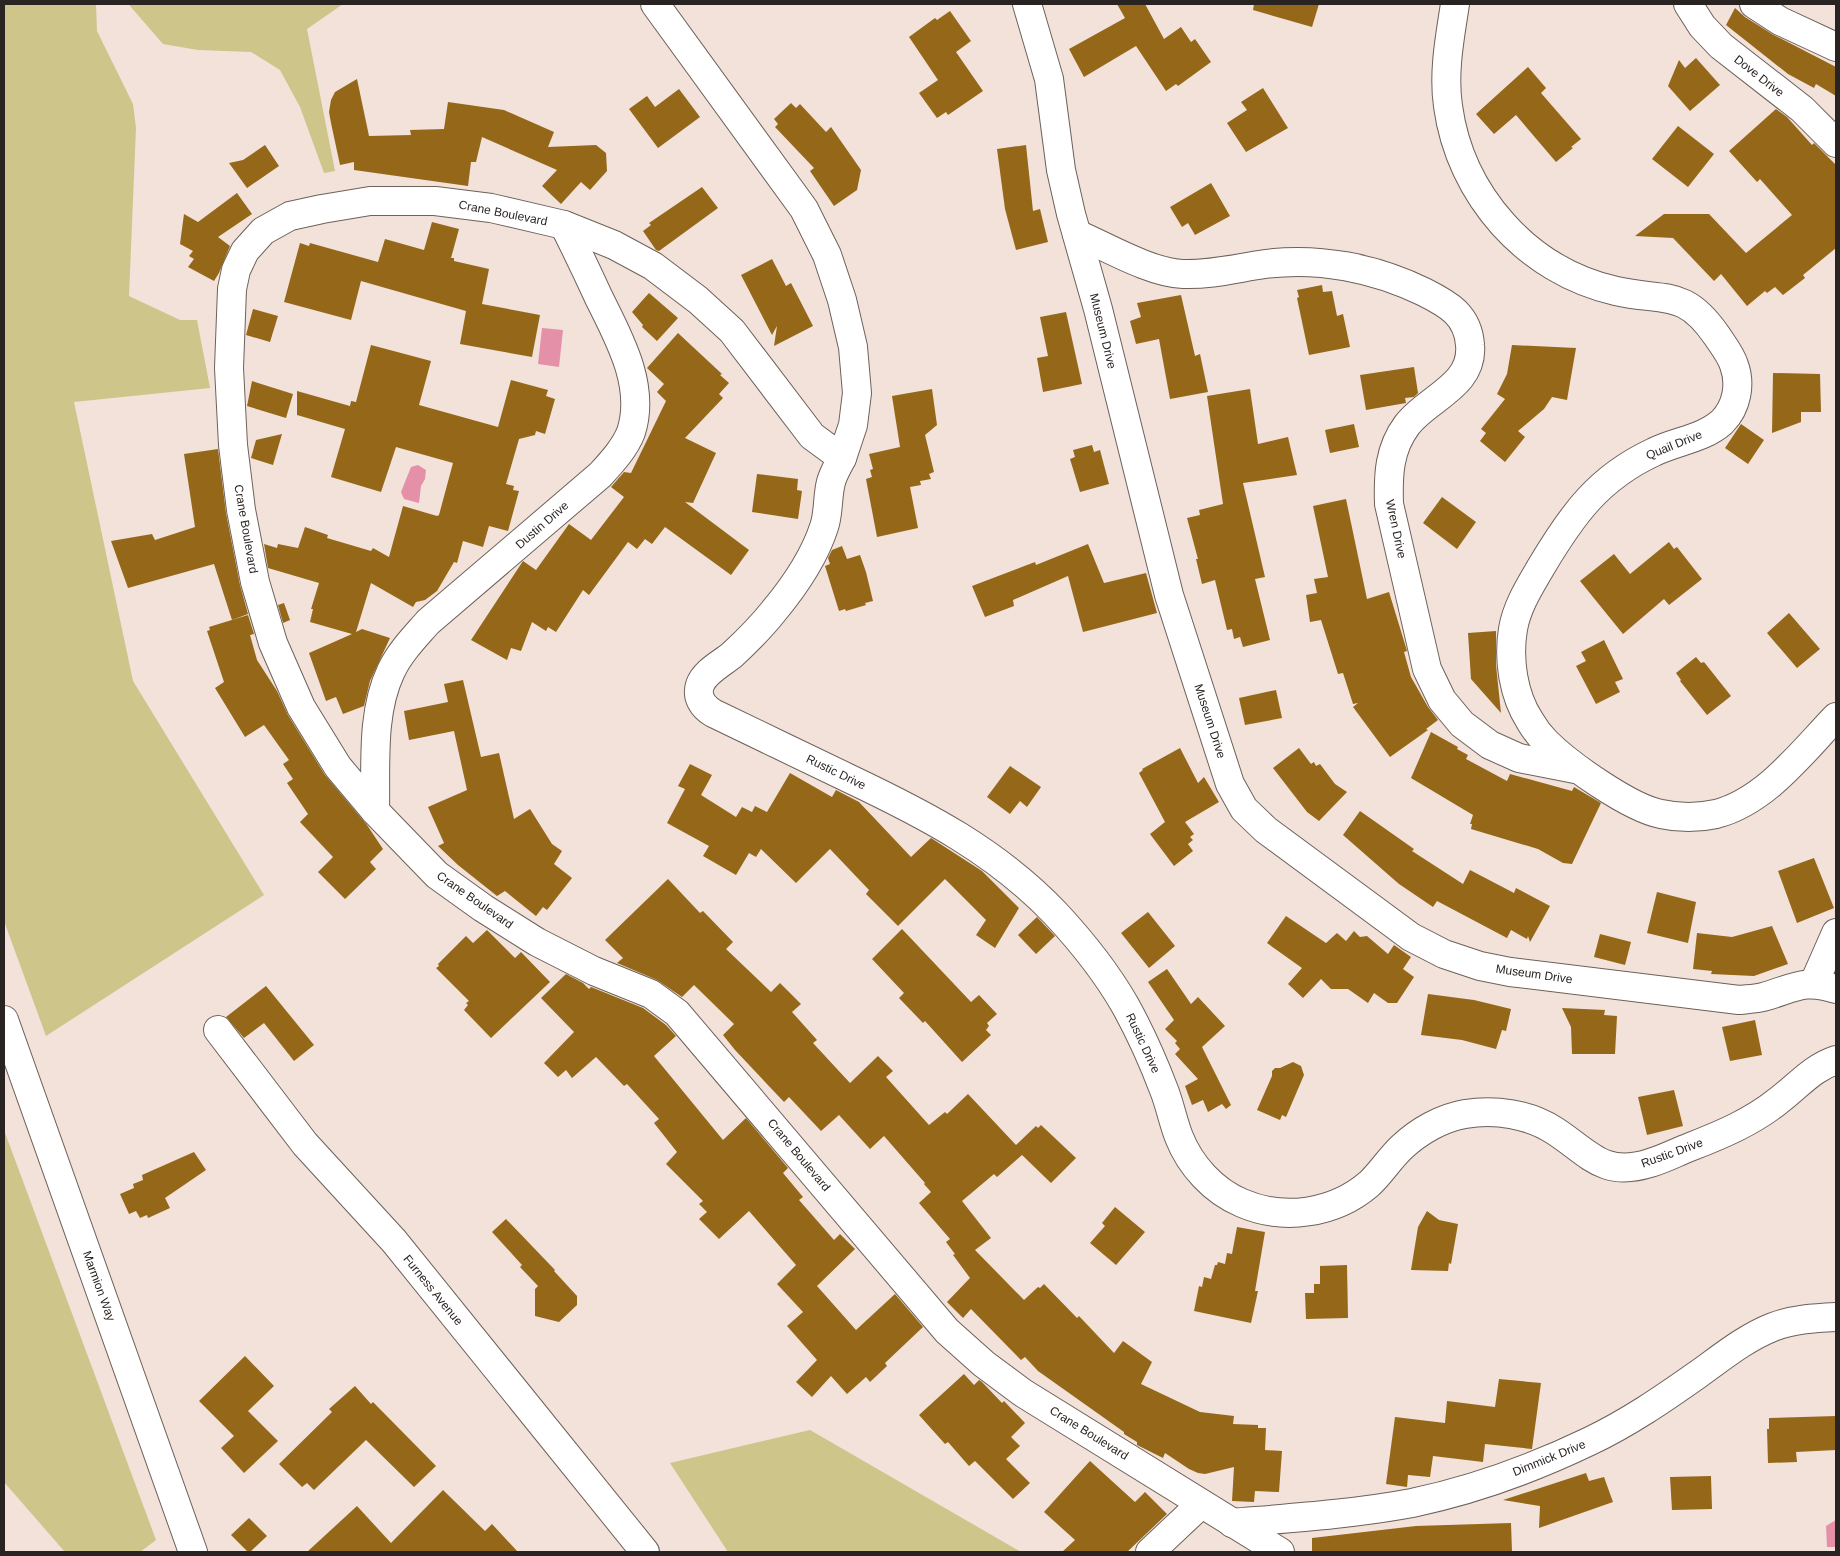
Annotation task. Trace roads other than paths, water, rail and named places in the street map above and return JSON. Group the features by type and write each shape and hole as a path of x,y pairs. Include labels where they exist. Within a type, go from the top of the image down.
{"street":[{"path":"655,4 804,209 826,254 842,300 853,347 857,393 854,425 842,458"},
{"name":"Museum Drive","path":"1027,4 1049,79 1061,170 1098,309 1169,595 1230,784 1244,808 1266,830 1411,937 1444,954 1480,966 1510,972 1739,1000 1762,997 1795,985 1825,986"},
{"name":"Quail Drive","path":"1455,4 1446,67 1448,104 1455,142 1469,176 1491,212 1517,240 1547,262 1580,279 1616,291 1672,298 1692,307 1707,322 1734,361 1738,381 1735,402 1724,420 1709,432 1656,450 1624,468 1598,488 1560,534 1522,600 1513,627 1510,658 1516,689 1528,718 1545,741 1565,759 1634,805 1660,814 1688,817 1715,814 1740,806 1761,792 1836,716"},
{"name":"Dove Drive","path":"1688,4 1702,26 1721,46 1802,109 1836,143"},
{"path":"1754,4 1780,21 1836,47"},
{"name":"Crane Boulevard","path":"842,458 812,436 732,331 698,300 653,266 614,245 564,225 491,208 435,201 370,201 290,216 263,230 245,251 236,270 232,289 230,368 233,444 241,510 255,582 272,643 301,707 338,767 375,811 437,875 483,908 537,942 594,971 651,994 678,1013 947,1331 984,1364 1023,1393 1280,1552"},
{"name":"Dustin Drive","path":"375,811 377,730 381,700 391,671 406,647 428,622 600,475 616,457 630,433 636,407 632,377 624,353 564,225"},
{"name":"Wren Drive","path":"1077,234 1155,269 1181,274 1215,273 1266,264 1312,262 1358,268 1402,281 1445,302 1458,313 1467,328 1470,346 1468,363 1459,380 1447,392 1424,407 1407,426 1393,452 1388,477 1389,504 1427,668 1442,700 1462,724 1490,745 1519,758 1570,767 1591,777"},
{"name":"Rustic Drive","path":"842,458 831,482 824,526 813,552 799,576 774,611 754,634 707,675 700,684 699,697 706,709 713,713 909,807 970,842 1032,890 1068,928 1106,976 1124,1005 1152,1060 1165,1092 1179,1137 1190,1160 1212,1185 1226,1194 1240,1202 1262,1210 1285,1213 1308,1212 1332,1206 1351,1197 1366,1186 1401,1148 1421,1132 1464,1114 1490,1112 1516,1115 1541,1123 1554,1130 1583,1153 1600,1163 1619,1168 1630,1168 1650,1163 1745,1123 1778,1102 1812,1072 1836,1060"},
{"path":"1825,986 1836,933"},
{"name":"Marmion Way","path":"4,1020 193,1552"},
{"name":"Furness Avenue","path":"218,1030 305,1144 394,1241 645,1552"},
{"name":"Dimmick Drive","path":"1232,1523 1350,1513 1413,1502 1475,1487 1535,1466 1593,1440 1659,1402 1747,1340 1773,1327 1802,1319 1836,1316"},
{"path":"1150,1552 1201,1504"}]}
